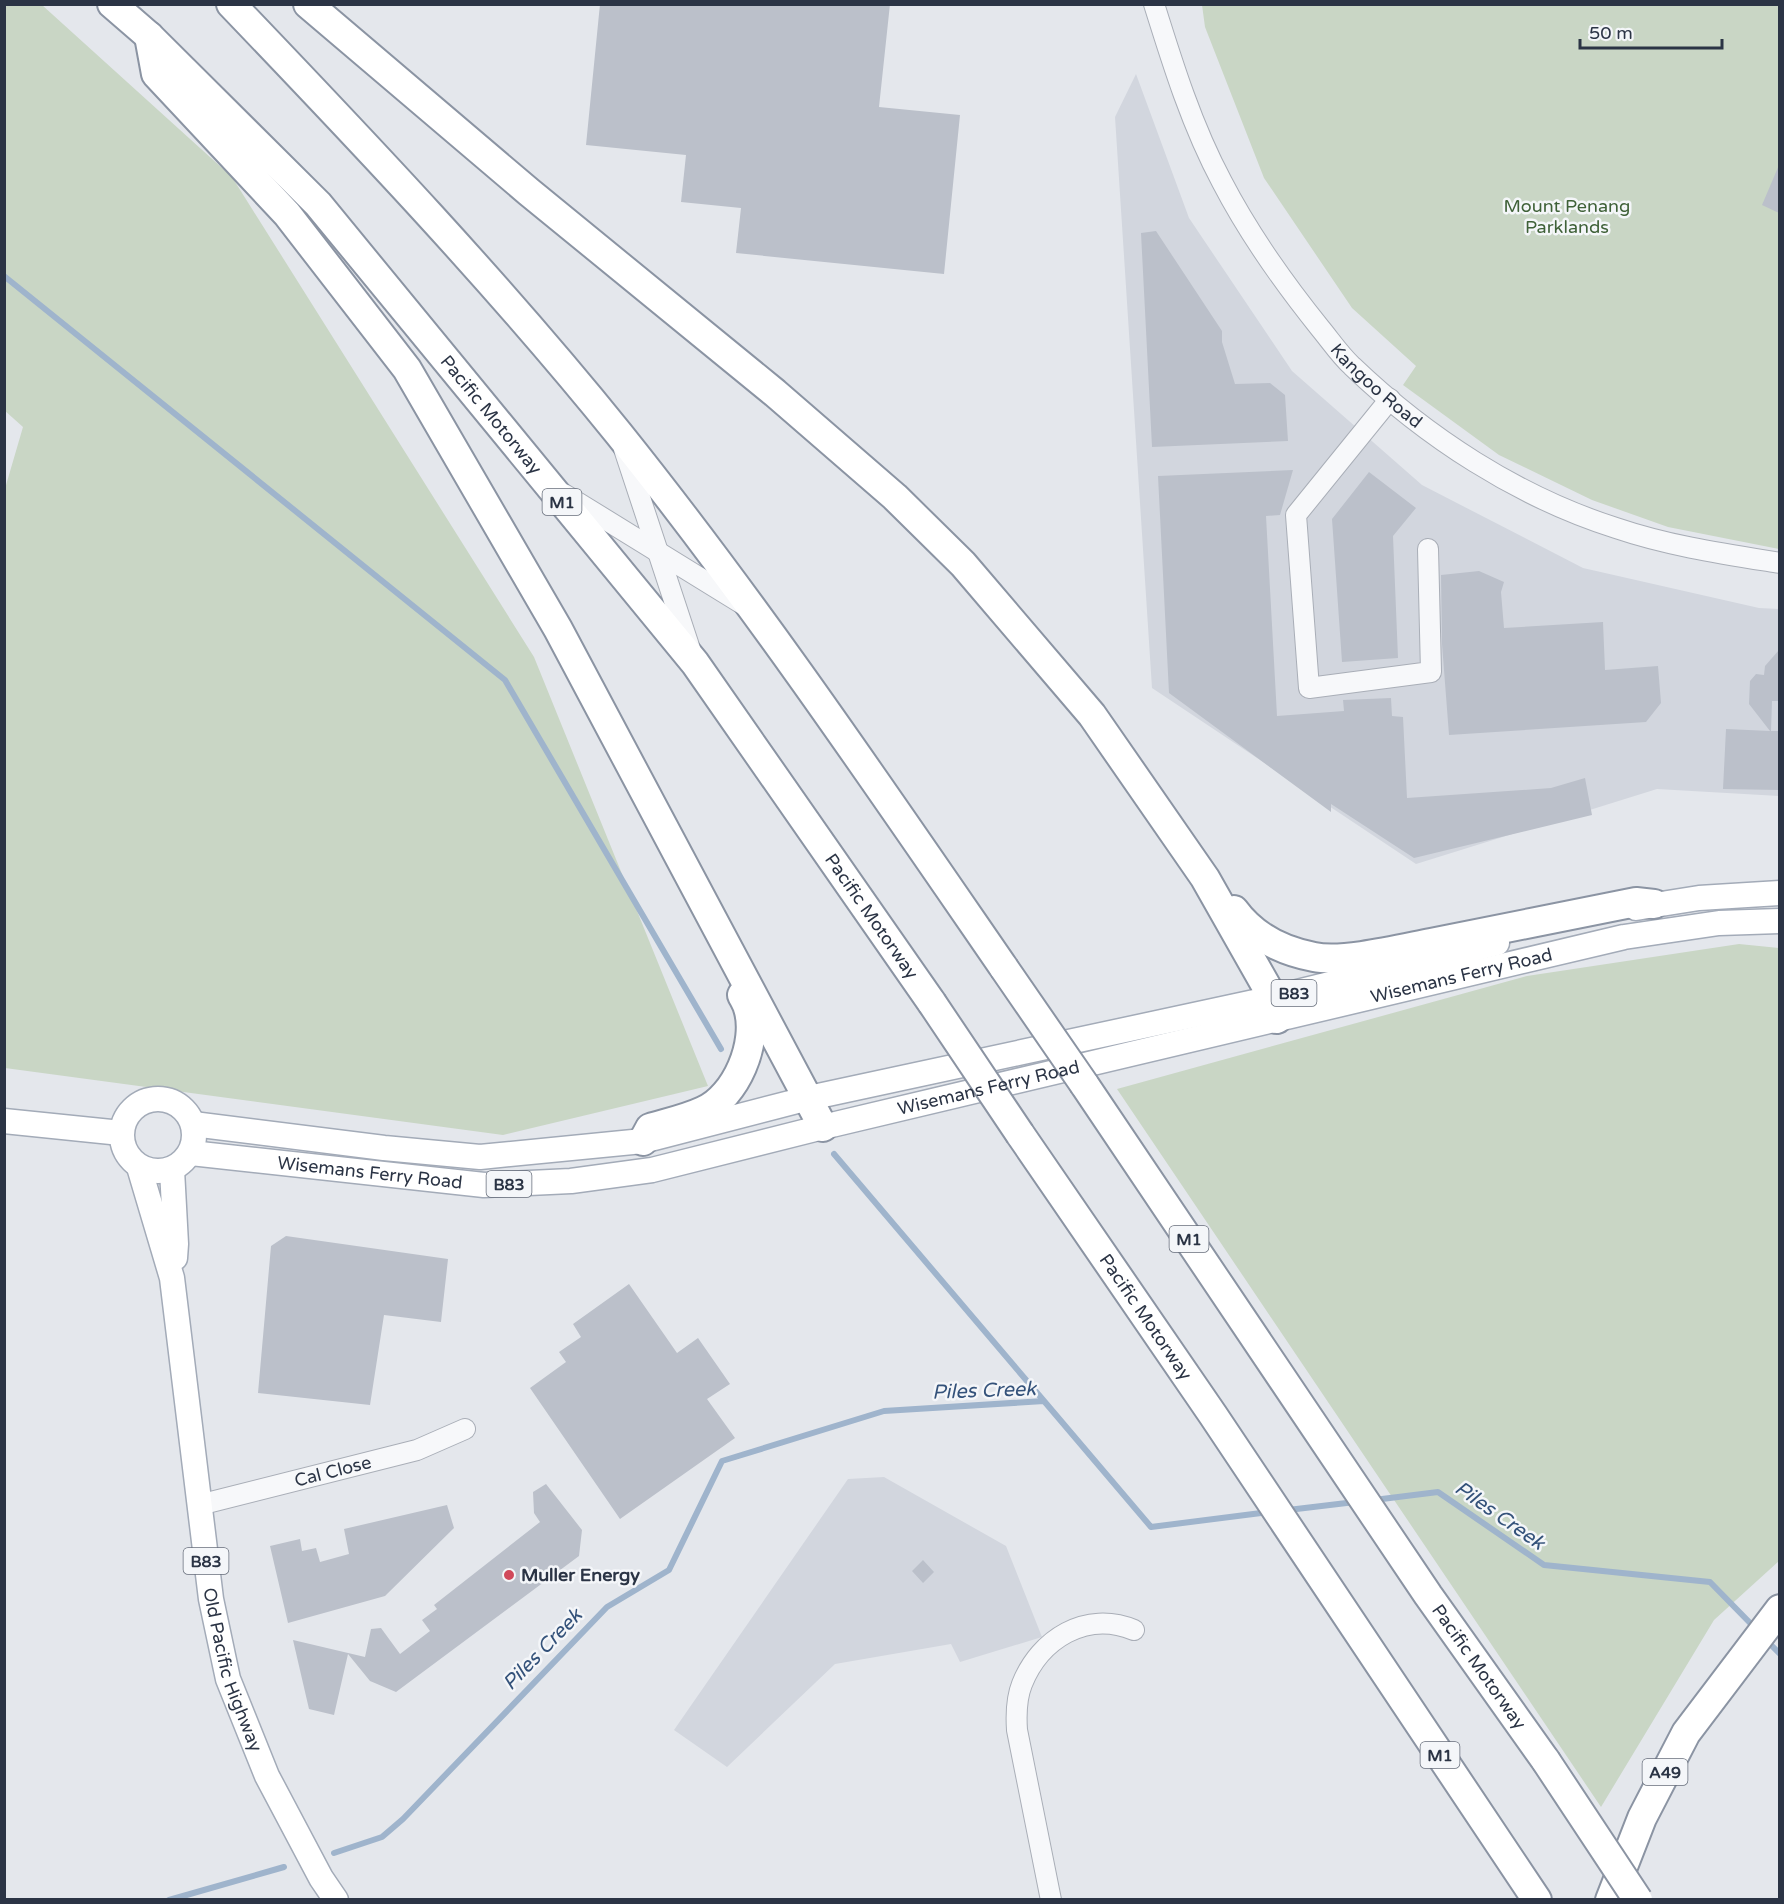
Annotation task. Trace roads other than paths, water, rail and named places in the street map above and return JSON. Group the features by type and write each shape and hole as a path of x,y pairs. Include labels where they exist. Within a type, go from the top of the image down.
{"highway":[{"name":"Pacific Motorway","path":"112,4 149,36 318,204 694,663 932,1003 1213,1415 1537,1898"},
{"name":"Pacific Motorway","path":"231,4 463,250 619,435 756,613 1084,1084 1428,1595 1546,1761 1638,1899"},
{"path":"308,4 538,200 775,393 895,497 963,564 1092,715 1205,878 1275,1008"},
{"path":"149,36 156,74 287,214 406,369 558,629 823,1127"},
{"path":"1205,878 1213,880 1236,913 1255,933 1285,950 1316,958 1385,951 1636,903 1654,904"},
{"path":"643,1141 650,1128 704,1111 716,1102 737,1077 746,1056 751,1031 749,1008 716,943 720,935"},
{"name":"A49","path":"1610,1899 1642,1818 1686,1733 1779,1609"}],"main road":[{"name":"Wisemans Ferry Road","path":"191,1153 484,1185 571,1181 652,1170 1275,1008 1654,904 1779,893"},
{"name":"Wisemans Ferry Road","path":"194,1124 384,1148 480,1157 643,1141 809,1098 1275,1008 1624,937 1719,923 1779,921"},
{"path":"4,1121 122,1133 126,1117 138,1104 154,1098 171,1100 185,1110 194,1124 195,1139 191,1153 183,1163 172,1170 155,1172 139,1167"},
{"name":"B83","path":"122,1133 125,1153 139,1167"},
{"name":"Old Pacific Highway","path":"139,1167 172,1278 211,1599 228,1679 267,1776 321,1878 336,1899"},
{"name":"Old Pacific Highway","path":"172,1170 176,1244 172,1278"}],"street":[{"name":"Kangoo Road","path":"1154,4 1186,103 1221,181 1285,285 1350,365 1444,442 1484,467 1567,509 1614,528 1656,540 1699,550 1779,563"},
{"path":"1390,399 1296,515 1309,688 1431,672 1428,549"},
{"path":"619,435 694,663"},
{"path":"547,483 756,613"},
{"name":"Cal Close","path":"199,1505 417,1450 465,1429"},
{"path":"1052,1899 1017,1730 1016,1711 1022,1685 1046,1647 1069,1631 1088,1624 1103,1623 1122,1625 1134,1630"}],"waterway":[{"path":"4,276 505,680 721,1049"},
{"path":"834,1154 1044,1401"},
{"name":"Piles Creek","path":"334,1853 382,1837 403,1819 607,1607 669,1570 722,1461 884,1411 1044,1401 1151,1527 1269,1512"},
{"name":"Piles Creek","path":"1374,1500 1438,1492 1544,1565 1710,1582 1755,1628"},
{"name":"Piles Creek","path":"1288,1510 1355,1502"},
{"name":"Piles Creek","path":"1766,1640 1780,1654"},
{"name":"Piles Creek","path":"169,1900 284,1867"}],"place":[{"name":"Muller Energy","path":"509,1575"}],"park label":[{"name":"Mount Penang Parklands","path":"1567,216"}]}
